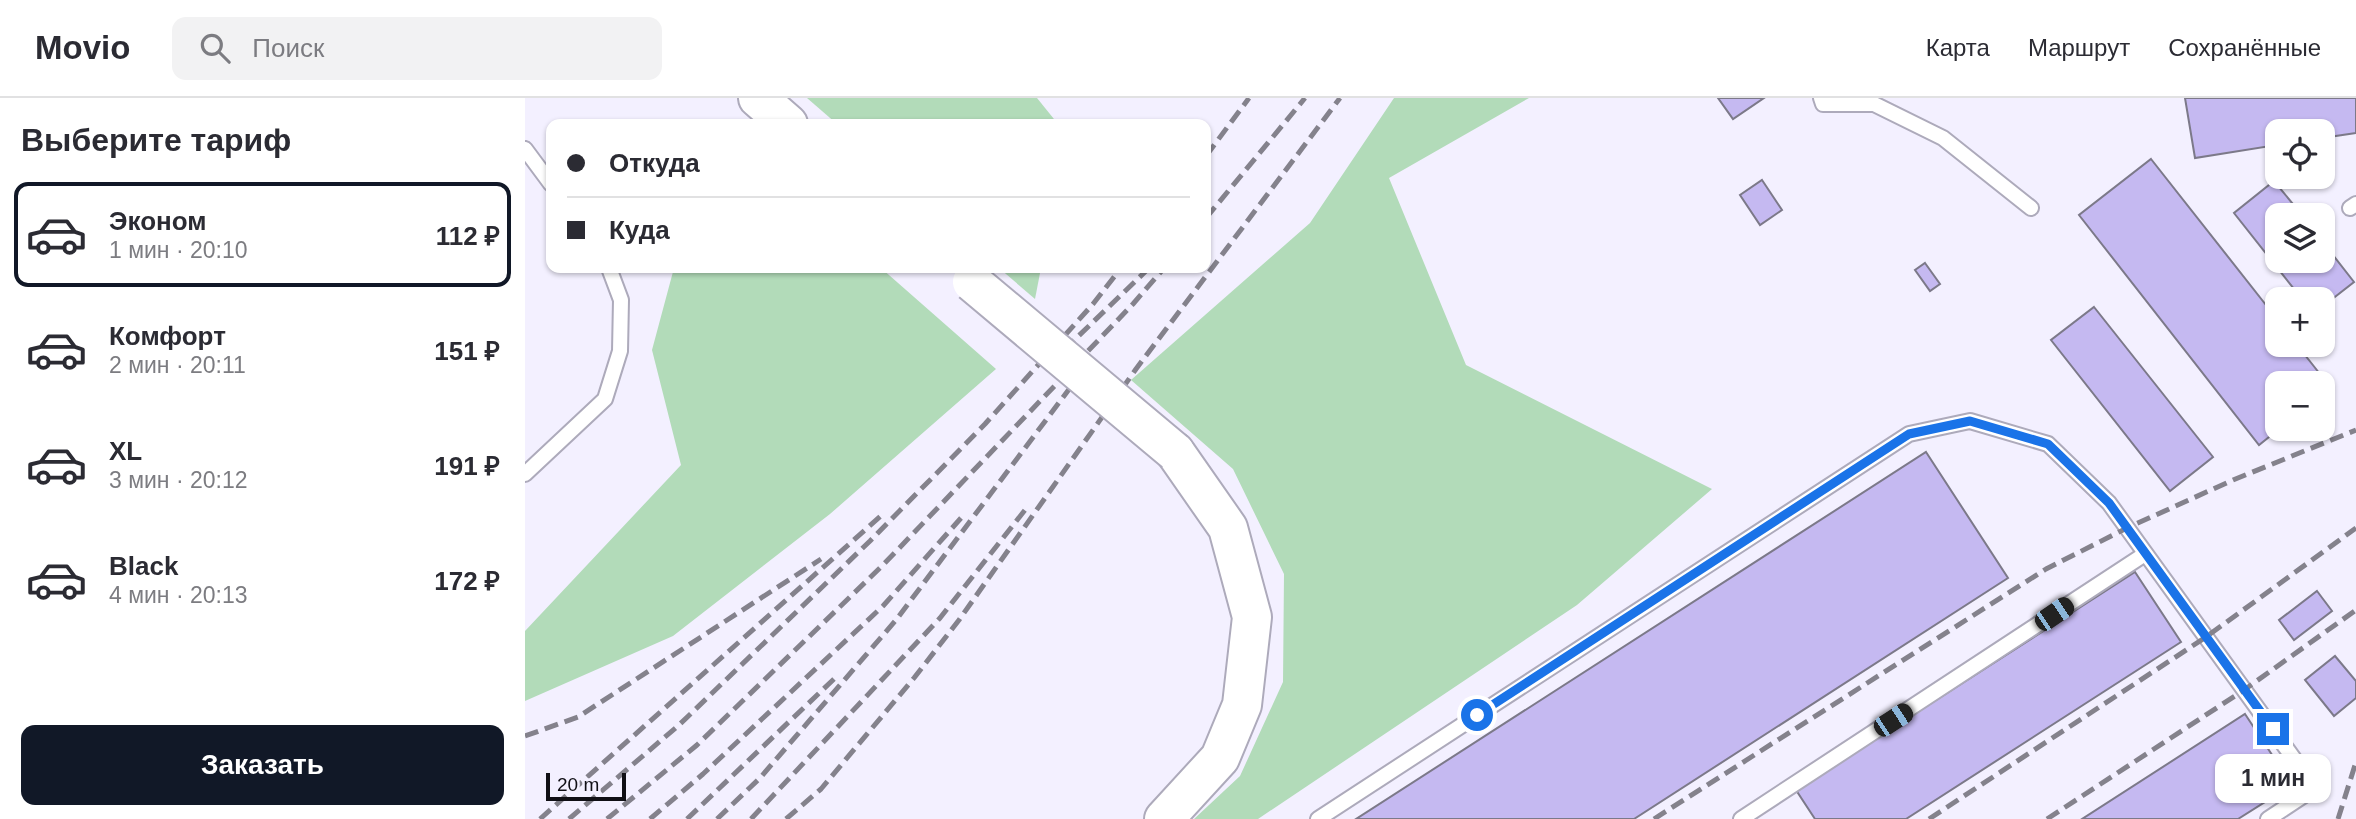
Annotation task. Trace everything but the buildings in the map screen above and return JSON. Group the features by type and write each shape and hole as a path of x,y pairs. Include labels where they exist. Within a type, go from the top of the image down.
{"main road":[{"path":"758,98 782,119"},
{"path":"963,275 1175,452 1228,528 1252,617 1242,705 1220,758 1164,819"}],"lane":[{"path":"1821,98 1823,104 1874,104 1943,138 2031,208"},
{"path":"525,149 546,177"},
{"path":"525,474 605,400 620,351 621,300 611,273"},
{"path":"1318,819 1909,434 1970,421 2048,444 2109,503 2315,788 2268,819"},
{"path":"1741,819 1758,815 2145,554"}],"green space":[{"path":"807,98 1037,98 1054,119 831,119"},
{"path":"1394,98 1529,98 1389,178 1466,365 1712,489 1577,605 1258,819 1194,819 1240,776 1283,682 1284,574 1233,469 1131,380 1310,223"},
{"path":"673,273 887,273 996,369 830,514 673,636 525,701 525,631 681,465 652,350"},
{"path":"1005,273 1040,273 1035,299"}],"railway":[{"path":"1211,149 1249,98"},
{"path":"1211,212 1305,98"},
{"path":"1211,269 1340,98"},
{"path":"569,819 679,725 870,541 985,424 1093,304 1117,273"},
{"path":"1064,350 1144,273"},
{"path":"607,819 697,745 882,566 1160,273"},
{"path":"786,819 821,789 959,620 1136,369 1208,273"},
{"path":"717,819 760,778 896,620 1091,360"},
{"path":"1654,819 2046,569 2127,528 2233,480 2356,430"},
{"path":"751,819 940,618 1025,510"},
{"path":"540,819 883,514"},
{"path":"650,819 703,774 883,606 961,518"},
{"path":"1929,819 2206,637 2356,528"},
{"path":"525,736 578,717 821,559"},
{"path":"2047,819 2244,690 2356,610"},
{"path":"687,819 835,678"},
{"path":"2338,819 2356,762"}],"route":[{"path":"1477,715 1909,434 1970,421 2048,444 2109,503 2273,729"}]}
